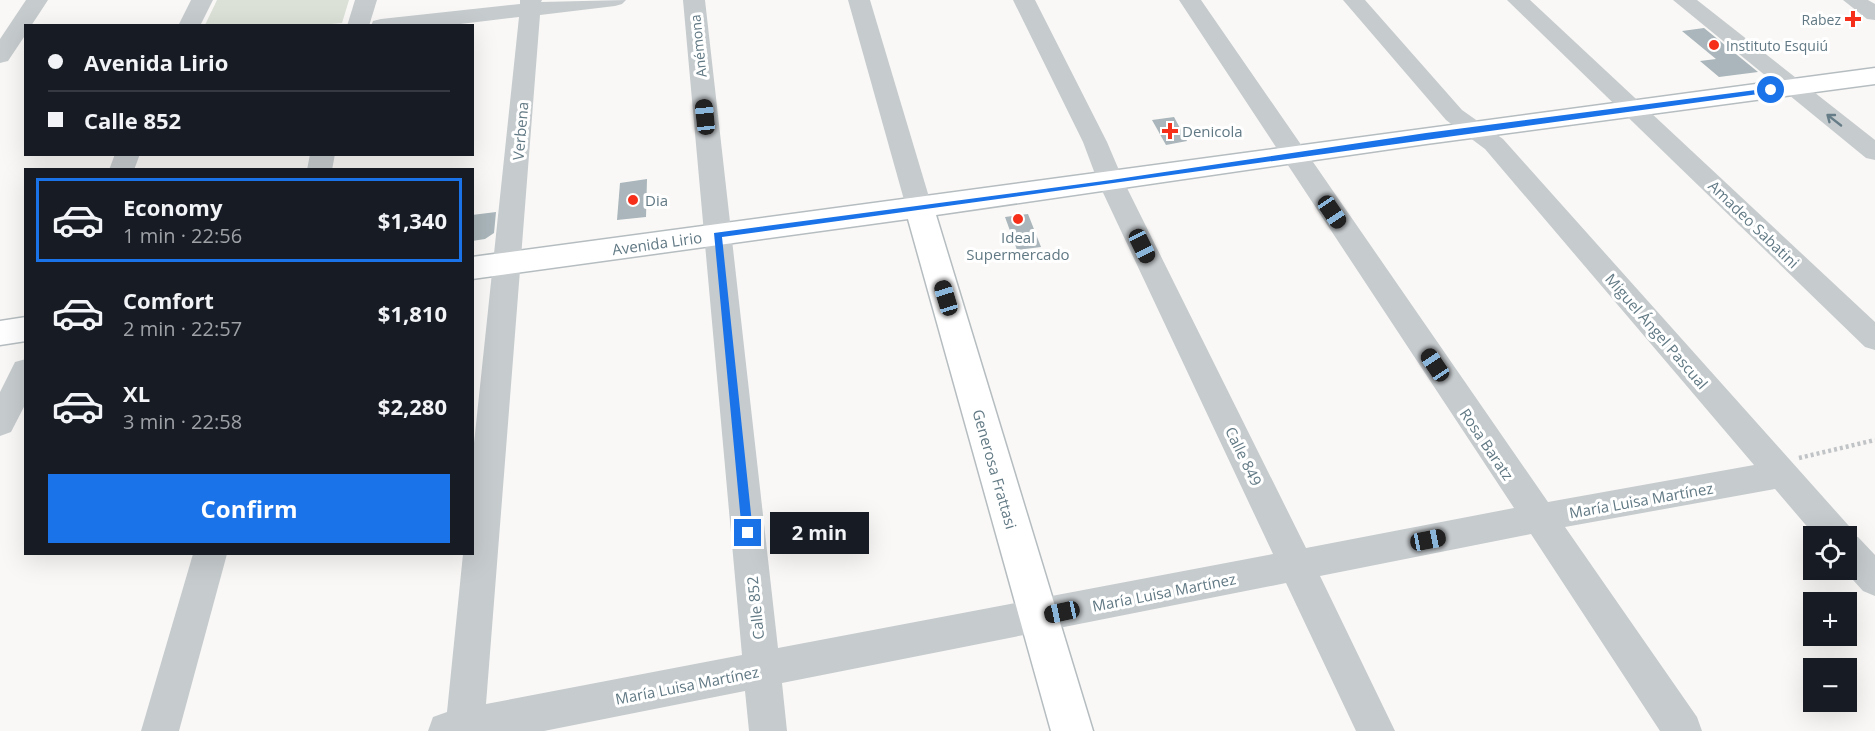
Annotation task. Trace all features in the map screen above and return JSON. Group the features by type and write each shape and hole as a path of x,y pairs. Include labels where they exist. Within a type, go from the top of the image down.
{"main road":[{"name":"Avenida Lirio","path":"474,268 1875,76"},
{"name":"Generosa Frattasi","path":"919,207 1072,731"},
{"path":"0,333 24,330"}],"street":[{"path":"0,56 37,0"},
{"path":"190,24 202,0"},
{"path":"359,24 366,0"},
{"path":"395,24 530,4 615,0"},
{"name":"Anémona","path":"694,0 717,235"},
{"path":"859,0 919,207"},
{"name":"Calle 849","path":"1024,0 1095,142 1111,182 1376,731"},
{"name":"Rosa Baratz","path":"1190,0 1683,731"},
{"name":"Miguel Ángel Pascual","path":"1354,0 1455,115 1494,144 1827,526"},
{"name":"Amadeo Sabatini","path":"1518,0 1875,339"},
{"path":"1684,0 1875,152"},
{"path":"1854,0 1875,14"},
{"name":"Verbena","path":"458,730 508,263 530,4"},
{"path":"0,64 24,62"},
{"name":"Calle 852","path":"717,235 768,731"},
{"path":"0,423 24,374"},
{"name":"María Luisa Martínez","path":"458,730 1538,518 1780,474"},
{"path":"160,731 210,555"},
{"path":"1857,560 1875,580"}],"path":[{"path":"1780,474 1798,458 1875,440"}],"shaded area":[{"path":"217,0 349,0 342,23 205,24"}],"building":[{"name":"Instituto Esquiú","path":"1704,28 1758,72 1719,77 1700,61 1716,59 1682,31"},
{"name":"Denicola","path":"1174,117 1187,141 1166,145 1152,120"},
{"name":"Dia","path":"647,179 646,217 617,220 620,183"},
{"path":"496,212 494,233 485,239 474,241 474,215"},
{"path":"1028,214 1041,247 1017,250 1005,217"}],"place":[{"name":"Rabez","path":"1853,19"},
{"name":"Instituto Esquiú","path":"1714,45"},
{"name":"Denicola","path":"1170,131"},
{"name":"Dia","path":"633,200"},
{"name":"Ideal Supermercado","path":"1018,219"}],"route":[{"path":"748,533 717,235 1771,90"}]}
